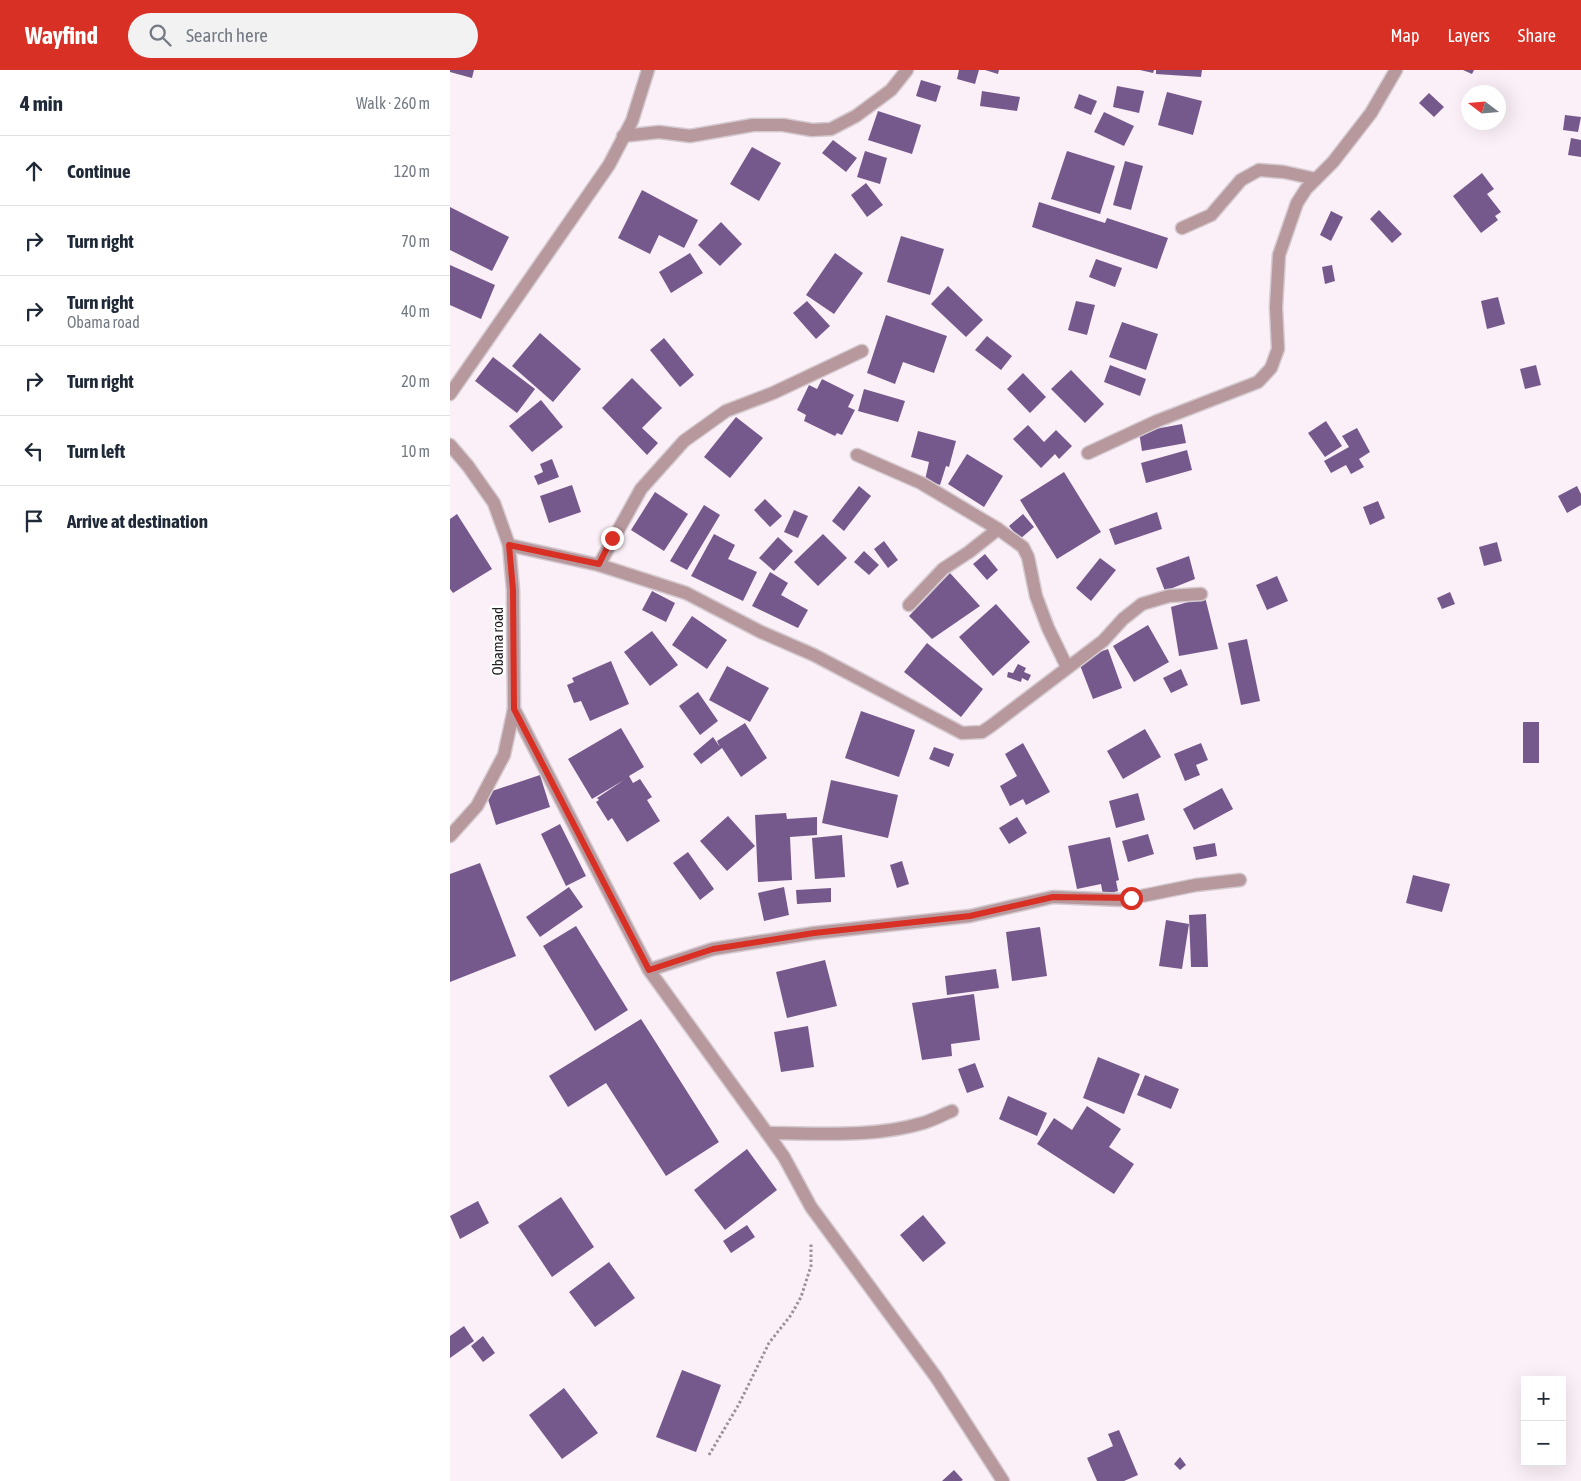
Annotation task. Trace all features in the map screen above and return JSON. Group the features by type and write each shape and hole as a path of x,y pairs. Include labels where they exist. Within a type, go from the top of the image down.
{"street":[{"path":"450,394 609,165 632,121 648,70"},
{"path":"624,136 659,132 690,136 753,125 783,125 812,130 831,129 856,116 891,90 907,70"},
{"path":"1088,452 1157,421 1258,382 1265,376 1271,368 1278,349 1276,307 1279,254 1297,203 1316,179 1333,162 1371,113 1396,70"},
{"path":"1182,228 1211,215 1242,180 1260,170 1284,172 1316,179"},
{"path":"599,564 641,489 684,440 726,412 773,393 862,351"},
{"name":"Obama road","path":"450,445 468,466 494,503 509,545 513,590 514,709 504,755 477,806 450,836"},
{"path":"857,455 914,479 998,528 1023,547 1028,557 1039,604 1048,628 1068,667"},
{"path":"909,605 943,569 969,552 998,528"},
{"path":"509,545 599,564 686,593 762,632 814,655 962,733 982,732 992,726 1103,640 1123,619 1142,604 1169,596 1201,594"},
{"path":"514,709 649,970 768,1133 811,1207 936,1377 1003,1481"},
{"path":"649,970 713,949 814,933 970,916 1053,897 1122,900 1196,885 1240,880"},
{"path":"768,1133 837,1134 889,1130 923,1123 952,1111"}],"path":[{"path":"709,1456 740,1404 770,1344 791,1315 801,1297 810,1266 811,1207"}],"building":[{"path":"450,70 474,70 472,78 450,72"},
{"path":"959,70 979,70 975,84 957,79"},
{"path":"985,70 999,70 998,74"},
{"path":"1140,70 1154,70 1153,73"},
{"path":"1156,70 1202,70 1201,77 1156,74"},
{"path":"1463,70 1474,70 1472,74"},
{"path":"921,80 941,86 936,102 916,96"},
{"path":"1117,86 1144,91 1139,113 1113,107"},
{"path":"982,91 1020,97 1017,111 980,106"},
{"path":"1167,92 1202,101 1193,135 1158,125"},
{"path":"1429,93 1444,107 1434,117 1419,103"},
{"path":"1079,94 1097,101 1091,115 1074,108"},
{"path":"878,111 921,125 912,154 868,140"},
{"path":"1104,112 1134,126 1124,146 1094,132"},
{"path":"1565,115 1581,117 1578,132 1563,130"},
{"path":"1571,138 1581,140 1581,157 1568,155"},
{"path":"833,140 857,158 846,172 822,153"},
{"path":"752,147 781,163 759,201 730,184"},
{"path":"865,151 887,158 880,184 857,177"},
{"path":"1067,151 1115,166 1100,214 1051,199"},
{"path":"1125,161 1143,166 1131,210 1113,205"},
{"path":"1482,173 1494,189 1487,194 1501,212 1495,216 1498,220 1481,233 1453,196"},
{"path":"866,183 883,205 867,217 851,195"},
{"path":"642,190 698,220 684,248 659,235 650,254 618,238"},
{"path":"1039,202 1105,223 1107,218 1168,238 1157,269 1032,227"},
{"path":"450,207 509,237 492,271 450,250"},
{"path":"1379,210 1402,234 1392,243 1370,219"},
{"path":"1331,211 1343,217 1331,241 1320,235"},
{"path":"721,222 742,244 720,266 698,245"},
{"path":"901,236 944,249 930,295 887,282"},
{"path":"690,253 703,273 671,293 659,272"},
{"path":"835,253 863,273 834,314 806,295"},
{"path":"1096,259 1122,268 1115,287 1089,277"},
{"path":"450,265 495,285 481,319 450,305"},
{"path":"1332,265 1335,281 1325,284 1322,267"},
{"path":"948,286 983,320 966,337 931,304"},
{"path":"1498,297 1505,324 1487,329 1481,301"},
{"path":"807,301 830,326 816,339 793,313"},
{"path":"1076,301 1095,305 1087,335 1068,330"},
{"path":"886,315 947,336 934,373 903,362 895,384 867,373"},
{"path":"1122,322 1158,334 1146,370 1109,357"},
{"path":"540,333 581,369 553,402 512,366"},
{"path":"987,336 1012,356 1001,370 975,350"},
{"path":"664,338 694,375 680,387 650,350"},
{"path":"493,357 535,389 517,413 475,381"},
{"path":"1110,365 1146,379 1140,396 1104,382"},
{"path":"1536,365 1541,385 1525,389 1520,369"},
{"path":"1071,370 1104,404 1085,423 1051,389"},
{"path":"1023,373 1046,397 1030,413 1007,389"},
{"path":"632,378 662,408 642,428 658,443 647,455 602,408"},
{"path":"822,379 854,395 848,407 855,410 842,435 837,433 835,436 804,421 806,415 797,410 809,385 817,389"},
{"path":"864,389 905,401 898,422 858,411"},
{"path":"541,400 563,427 532,452 509,426"},
{"path":"736,417 763,438 730,478 704,457"},
{"path":"1326,421 1342,446 1325,457 1308,433"},
{"path":"1182,424 1186,443 1142,451 1139,432"},
{"path":"1028,425 1044,442 1056,430 1072,446 1059,459 1055,454 1041,468 1013,439"},
{"path":"1357,428 1370,452 1359,459 1364,467 1351,474 1346,465 1331,473 1324,461 1349,447 1342,436"},
{"path":"918,431 956,441 949,467 946,466 940,485 925,480 929,462 911,457"},
{"path":"1187,450 1192,470 1146,483 1141,463"},
{"path":"967,454 1003,476 984,507 948,484"},
{"path":"552,459 559,477 538,485 534,476 543,472 540,464"},
{"path":"1064,472 1101,532 1057,559 1020,500"},
{"path":"572,485 581,512 549,523 540,496"},
{"path":"859,486 871,496 844,531 832,521"},
{"path":"1577,486 1581,494 1581,505 1567,513 1558,496"},
{"path":"655,492 688,514 664,551 631,530"},
{"path":"765,499 782,516 770,527 754,510"},
{"path":"1378,501 1385,518 1370,525 1363,507"},
{"path":"704,505 720,515 687,570 670,561"},
{"path":"794,510 808,516 798,538 784,532"},
{"path":"1157,512 1162,529 1115,545 1109,529"},
{"path":"457,514 492,569 453,593 450,589 450,519"},
{"path":"1023,514 1034,527 1020,539 1009,526"},
{"path":"714,534 735,545 728,559 757,572 743,601 691,576"},
{"path":"823,534 847,558 818,586 794,562"},
{"path":"778,537 793,551 774,571 759,558"},
{"path":"884,541 898,560 888,568 874,549"},
{"path":"1497,542 1502,561 1484,566 1479,547"},
{"path":"864,551 879,565 869,575 854,562"},
{"path":"985,554 998,570 987,580 973,564"},
{"path":"1189,556 1195,579 1165,591 1156,568"},
{"path":"1100,558 1116,570 1091,601 1076,588"},
{"path":"770,572 788,583 781,595 808,610 798,628 752,606"},
{"path":"950,573 980,606 932,639 909,616"},
{"path":"1277,576 1288,601 1267,610 1256,585"},
{"path":"652,591 675,603 666,622 642,610"},
{"path":"1450,592 1455,604 1442,609 1437,598"},
{"path":"1205,597 1218,649 1179,656 1171,607"},
{"path":"996,604 1030,642 993,676 959,637"},
{"path":"692,616 727,640 707,669 672,645"},
{"path":"1148,625 1169,662 1134,682 1113,646"},
{"path":"652,631 678,665 650,686 624,652"},
{"path":"1247,639 1260,701 1241,705 1228,643"},
{"path":"927,643 983,689 961,717 904,672"},
{"path":"1108,649 1122,688 1093,699 1078,660"},
{"path":"611,661 629,704 590,721 581,701 574,703 567,685 574,682 572,678"},
{"path":"1018,664 1026,668 1024,672 1031,675 1028,681 1022,678 1021,682 1007,677 1008,672 1013,673"},
{"path":"727,666 769,688 750,722 709,700"},
{"path":"1181,669 1188,685 1171,693 1163,678"},
{"path":"698,692 718,721 700,735 679,706"},
{"path":"861,711 915,730 899,777 845,758"},
{"path":"1523,722 1539,722 1539,763 1523,763"},
{"path":"745,723 767,758 741,777 722,748 701,764 693,754 713,737 720,747 717,741"},
{"path":"621,728 644,767 629,776 633,783 640,779 652,797 647,800 660,821 627,842 612,818 608,821 596,802 599,800 597,798 624,780 592,799 568,759"},
{"path":"1145,729 1161,757 1123,779 1107,751"},
{"path":"1023,743 1050,792 1026,805 1023,799 1010,806 1000,786 1017,776 1005,754"},
{"path":"1201,743 1208,760 1196,765 1200,775 1185,781 1174,754"},
{"path":"934,747 954,754 949,767 929,759"},
{"path":"540,775 550,807 496,825 486,793"},
{"path":"831,780 898,795 888,838 822,823"},
{"path":"1222,788 1233,809 1194,830 1183,809"},
{"path":"1138,793 1145,820 1116,828 1109,801"},
{"path":"786,813 787,819 817,817 817,835 790,837 792,880 758,882 755,815"},
{"path":"728,816 755,846 727,871 700,841"},
{"path":"1017,817 1027,833 1009,844 999,828"},
{"path":"560,824 586,876 566,886 541,834"},
{"path":"1148,834 1154,854 1128,862 1122,841"},
{"path":"842,835 845,877 815,879 812,838"},
{"path":"1110,837 1119,880 1116,881 1118,891 1103,895 1101,884 1077,889 1068,846"},
{"path":"1215,843 1217,856 1196,860 1193,847"},
{"path":"688,852 714,889 700,900 673,863"},
{"path":"902,861 909,884 897,888 890,865"},
{"path":"480,863 516,956 450,982 450,874"},
{"path":"1413,875 1450,884 1442,912 1406,903"},
{"path":"569,887 583,907 540,937 526,917"},
{"path":"784,887 789,915 764,921 758,893"},
{"path":"831,888 831,902 797,904 796,890"},
{"path":"1206,914 1208,967 1191,967 1189,915"},
{"path":"1166,920 1189,924 1182,969 1159,966"},
{"path":"576,926 628,1010 595,1031 543,946"},
{"path":"1040,927 1047,976 1012,981 1006,932"},
{"path":"825,960 837,1006 787,1018 776,972"},
{"path":"996,969 999,988 947,995 945,976"},
{"path":"974,994 980,1040 951,1044 952,1056 922,1060 912,1003"},
{"path":"641,1019 719,1142 666,1176 606,1083 568,1107 549,1076"},
{"path":"808,1026 814,1067 781,1072 774,1032"},
{"path":"1098,1057 1140,1074 1124,1114 1083,1098"},
{"path":"975,1063 984,1087 967,1093 958,1069"},
{"path":"1145,1075 1179,1089 1171,1109 1137,1095"},
{"path":"1008,1096 1047,1113 1037,1136 999,1119"},
{"path":"1087,1106 1121,1129 1109,1147 1134,1164 1114,1194 1037,1144 1054,1118 1072,1130"},
{"path":"747,1149 777,1190 725,1230 694,1190"},
{"path":"561,1197 594,1247 552,1277 518,1226"},
{"path":"478,1201 489,1223 460,1239 450,1216"},
{"path":"923,1215 946,1243 923,1262 900,1235"},
{"path":"747,1225 755,1237 731,1253 723,1241"},
{"path":"609,1262 635,1298 595,1327 569,1292"},
{"path":"464,1326 474,1341 450,1358 450,1336"},
{"path":"483,1336 495,1353 483,1362 471,1346"},
{"path":"682,1370 721,1385 696,1452 656,1437"},
{"path":"564,1388 598,1433 562,1459 529,1415"},
{"path":"1119,1430 1138,1475 1124,1481 1097,1481 1087,1458 1113,1446 1108,1434"},
{"path":"1180,1457 1186,1465 1180,1470 1174,1464"},
{"path":"954,1470 963,1480 942,1481"}],"route":[{"path":"612,538 599,564 509,545 513,590 514,709 572,826 649,970 713,949 814,933 888,926 936,918 970,916 1053,897 1112,900 1131,898"}]}
